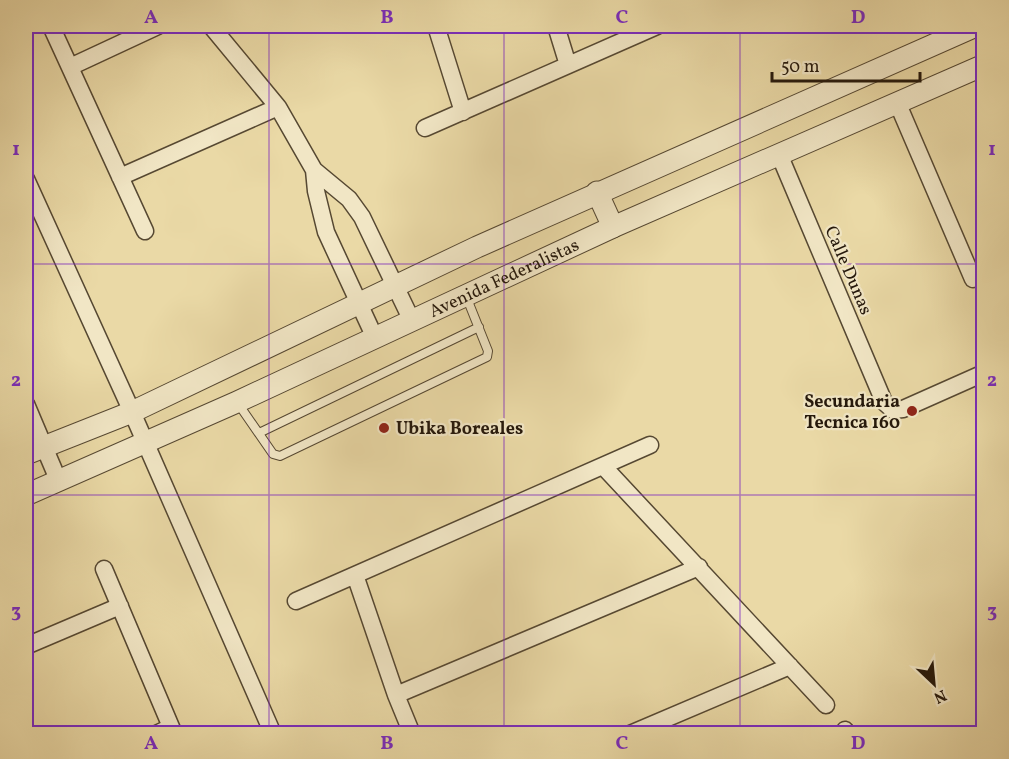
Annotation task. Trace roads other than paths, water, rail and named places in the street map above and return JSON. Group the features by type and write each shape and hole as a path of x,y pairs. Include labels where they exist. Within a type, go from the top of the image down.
{"street":[{"path":"51,26 144,231"},
{"path":"70,67 158,26"},
{"path":"211,26 278,107 314,170 349,199 362,217 412,321"},
{"path":"436,26 463,112"},
{"path":"556,26 568,65"},
{"path":"425,128 657,26"},
{"path":"35,450 132,412 358,303 597,192 976,26"},
{"name":"Avenida Federalistas","path":"26,495 237,402 613,227 984,64"},
{"path":"897,102 973,279"},
{"path":"120,177 278,107"},
{"name":"Calle Dunas","path":"778,154 884,402 893,410 903,409 984,373"},
{"path":"314,170 320,212 326,232 375,338"},
{"path":"26,179 146,443 273,734"},
{"path":"597,192 613,227"},
{"path":"26,404 35,450 59,482"},
{"path":"296,601 650,445"},
{"path":"603,466 826,705"},
{"path":"396,695 699,567"},
{"path":"104,569 167,731"},
{"path":"355,575 396,695 412,734"},
{"path":"26,646 120,606"},
{"path":"630,734 790,666"}],"lane":[{"path":"237,402 273,454 280,456 487,357 488,351 466,296"},
{"path":"259,433 479,327"}],"place":[{"name":"Secundaria Tecnica 160","path":"912,411"},
{"name":"Ubika Boreales","path":"384,428"}]}
